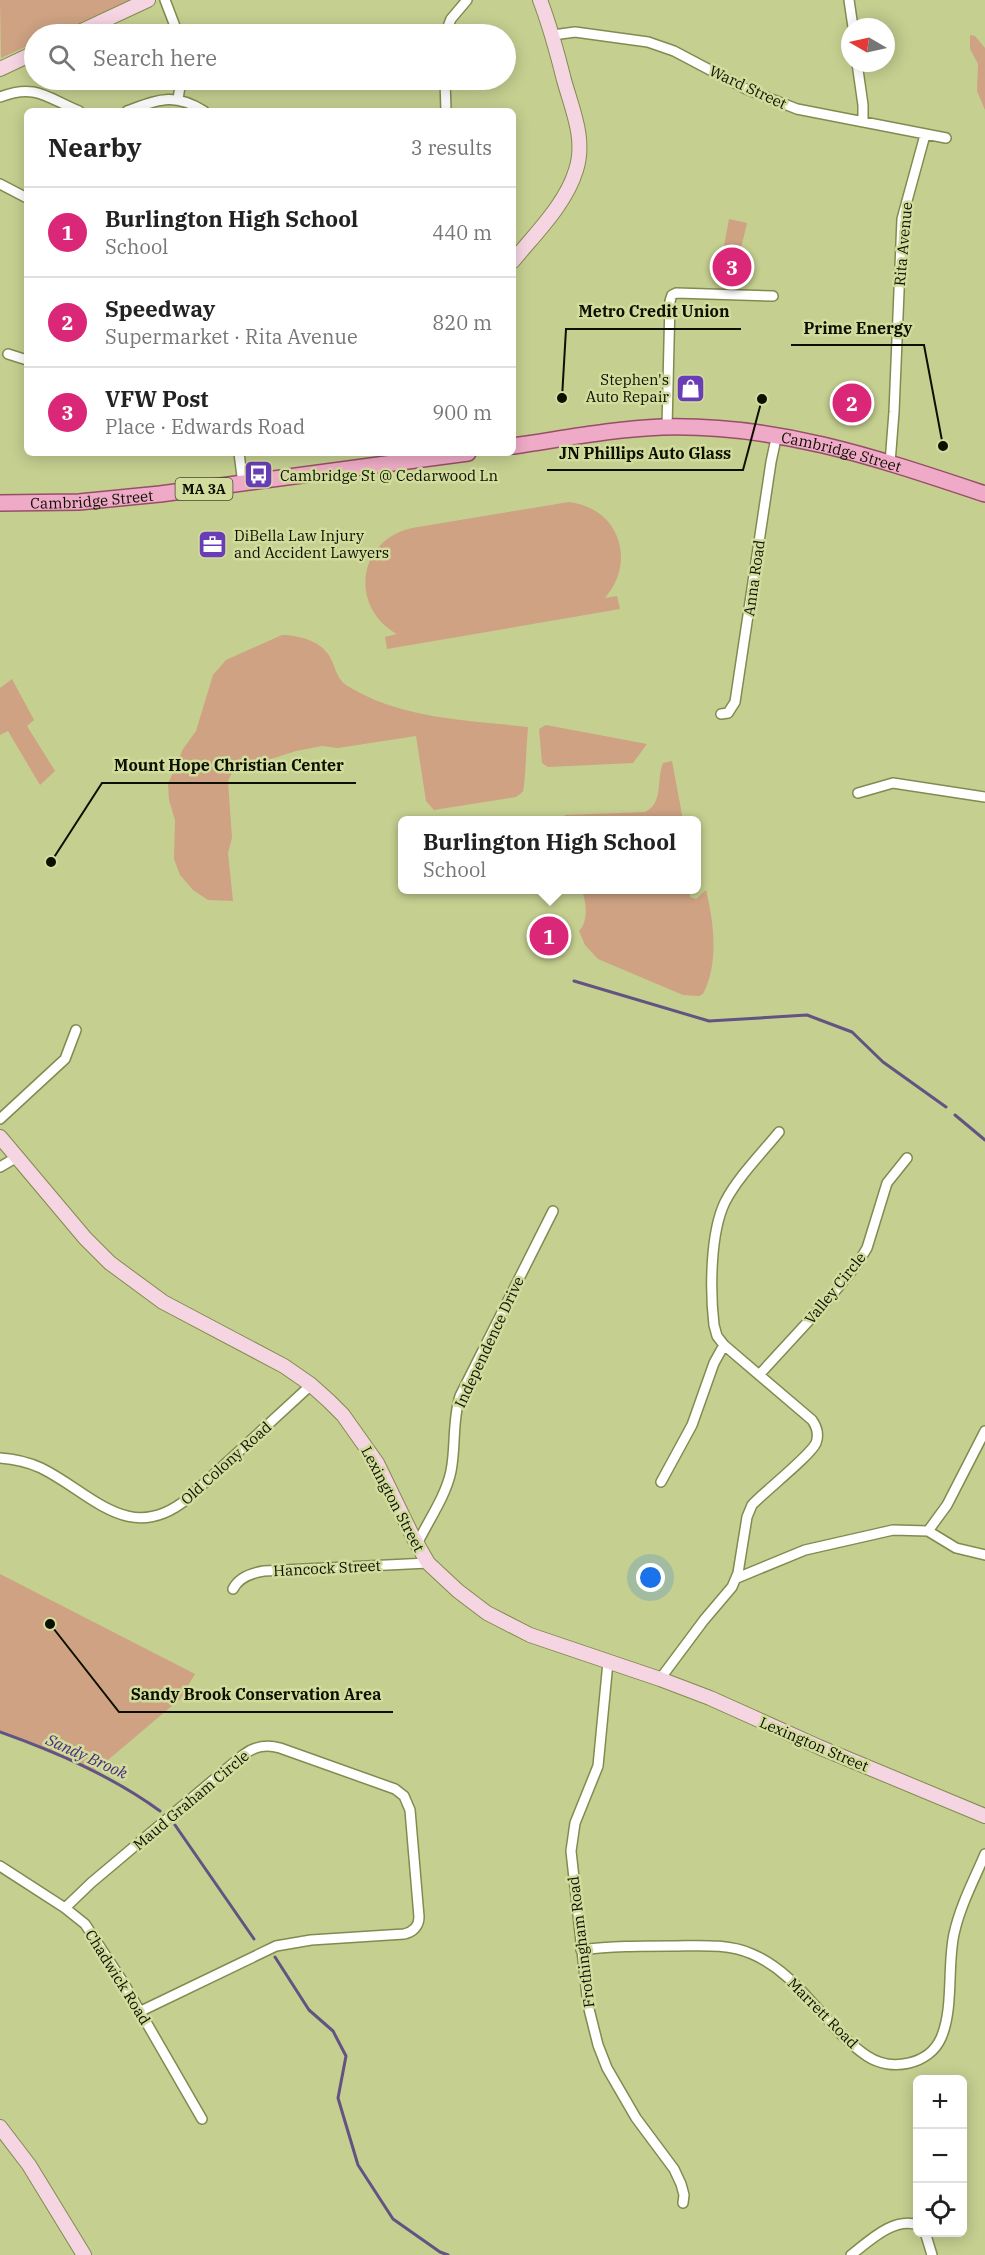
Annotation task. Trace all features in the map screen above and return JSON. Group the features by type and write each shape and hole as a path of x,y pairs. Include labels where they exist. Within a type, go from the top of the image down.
{"main road":[{"name":"Cambridge Street","path":"516,446 667,427 712,428 777,434 840,448 985,494"},
{"name":"Cambridge Street","path":"0,503 79,502 243,484 420,457"}],"street":[{"path":"96,24 148,0"},
{"path":"165,0 174,24"},
{"path":"449,24 467,0"},
{"path":"516,257 558,204 572,181 578,164 577,124 553,35 540,0"},
{"path":"849,0 852,18"},
{"name":"Ward Street","path":"553,35 575,32 648,42 674,51 780,104 820,115 946,138"},
{"path":"0,69 24,58"},
{"path":"858,72 863,122"},
{"path":"178,99 180,90"},
{"path":"445,90 446,108"},
{"path":"0,97 18,91 33,91 45,94 73,108"},
{"path":"135,108 158,100 178,99 199,108"},
{"name":"Rita Avenue","path":"890,463 902,219 925,135"},
{"path":"0,184 24,196"},
{"path":"667,427 672,295 676,293 773,296"},
{"path":"8,354 24,359"},
{"name":"Anna Road","path":"722,714 728,712 735,702 777,434"},
{"path":"239,456 243,484"},
{"path":"858,793 893,783 985,797"},
{"path":"0,1119 65,1059 76,1030"},
{"path":"660,1679 732,1587 736,1578 747,1517 752,1505 810,1451 817,1438 812,1420 724,1345 715,1332 713,1318 716,1231 723,1207 730,1193 779,1132"},
{"name":"Lexington Street","path":"0,1137 98,1252 131,1280 164,1302 267,1356 311,1385 343,1415 369,1449 428,1563 458,1591 505,1624 530,1635 660,1679 985,1816"},
{"path":"0,1167 17,1157"},
{"name":"Valley Circle","path":"759,1375 827,1301 858,1263 867,1248 887,1184 907,1158"},
{"name":"Independence Drive","path":"417,1544 449,1480 455,1413 460,1396 553,1211"},
{"path":"661,1482 692,1425 714,1363 724,1345"},
{"name":"Old Colony Road","path":"0,1458 24,1462 43,1469 108,1509 127,1517 143,1519 156,1516 187,1499 311,1385"},
{"path":"928,1531 947,1505 985,1431"},
{"path":"736,1578 805,1550 871,1534 908,1529 928,1531 956,1548 985,1555"},
{"name":"Hancock Street","path":"233,1589 242,1578 264,1571 428,1563"},
{"name":"Frothingham Road","path":"608,1662 598,1766 575,1822 571,1851 581,1950 592,2024 607,2068 636,2118 674,2169 684,2195 683,2203"},
{"name":"Maud Graham Circle","path":"65,1908 91,1882 254,1748 277,1747 395,1789 404,1796 410,1810 419,1917 413,1931 404,1934 311,1940 276,1946 140,2012"},
{"name":"Marrett Road","path":"581,1950 619,1945 710,1946 750,1953 771,1964 789,1978 852,2044 868,2057 882,2063 911,2063 923,2058 933,2050 941,2038 946,2016 954,1935 985,1854"},
{"name":"Chadwick Road","path":"0,1866 65,1908 85,1924 123,1982 202,2119"},
{"path":"0,2127 29,2165 84,2255"},
{"path":"851,2255 889,2228 906,2222 913,2224"},
{"path":"927,2237 932,2255"}],"shaded area":[{"path":"0,0 131,0 77,24 24,24 24,48 1,58"},
{"path":"970,35 975,36 985,48 985,110 977,91 978,64 970,49"},
{"path":"729,219 747,223 741,248 724,246"},
{"path":"569,502 586,506 600,514 611,525 618,538 621,553 620,568 615,583 605,598 617,596 620,609 387,649 385,637 397,634 382,622 371,608 366,592 366,575 370,560 380,546 394,535 412,528"},
{"path":"282,635 295,636 315,643 326,651 338,676 346,685 388,705 457,720 528,727 523,791 516,797 434,810 426,801 416,736 338,748 322,746 296,751 233,771 228,781 232,838 228,853 233,901 208,900 193,890 180,875 174,859 175,820 169,800 168,784 183,749 196,731 213,675 226,660"},
{"path":"12,679 34,720 27,726 55,771 40,785 8,731 0,735 0,688"},
{"path":"546,725 647,744 633,763 548,767 542,763 539,729"},
{"path":"672,761 682,816 564,816 645,812 655,803 663,763"},
{"path":"706,890 714,943 711,969 703,994 683,995 598,959 585,945 579,931 584,922 583,894 690,894 690,897 696,899"},
{"path":"0,1574 195,1674 180,1699 95,1771 0,1731"}],"waterway":[{"path":"574,981 709,1021 807,1015 852,1032 883,1062 946,1107"},
{"path":"955,1115 985,1140"},
{"name":"Sandy Brook","path":"0,1732 83,1766 142,1798 160,1811"},
{"name":"Sandy Brook","path":"175,1825 254,1939"},
{"name":"Sandy Brook","path":"275,1957 309,2010 333,2031 346,2056 338,2098 358,2165 393,2219 440,2252 448,2255"}],"place":[{"name":"VFW Post","path":"732,267"},
{"name":"Stephen's Auto Repair","path":"690,388"},
{"name":"Metro Credit Union","path":"562,398"},
{"name":"JN Phillips Auto Glass","path":"762,399"},
{"name":"Speedway","path":"852,403"},
{"name":"Prime Energy","path":"943,446"},
{"name":"Cambridge St @ Cedarwood Ln","path":"259,475"},
{"name":"DiBella Law Injury and Accident Lawyers","path":"213,544"},
{"name":"Mount Hope Christian Center","path":"51,862"},
{"name":"Burlington High School","path":"549,936"},
{"name":"Sandy Brook Conservation Area","path":"50,1624"}]}
